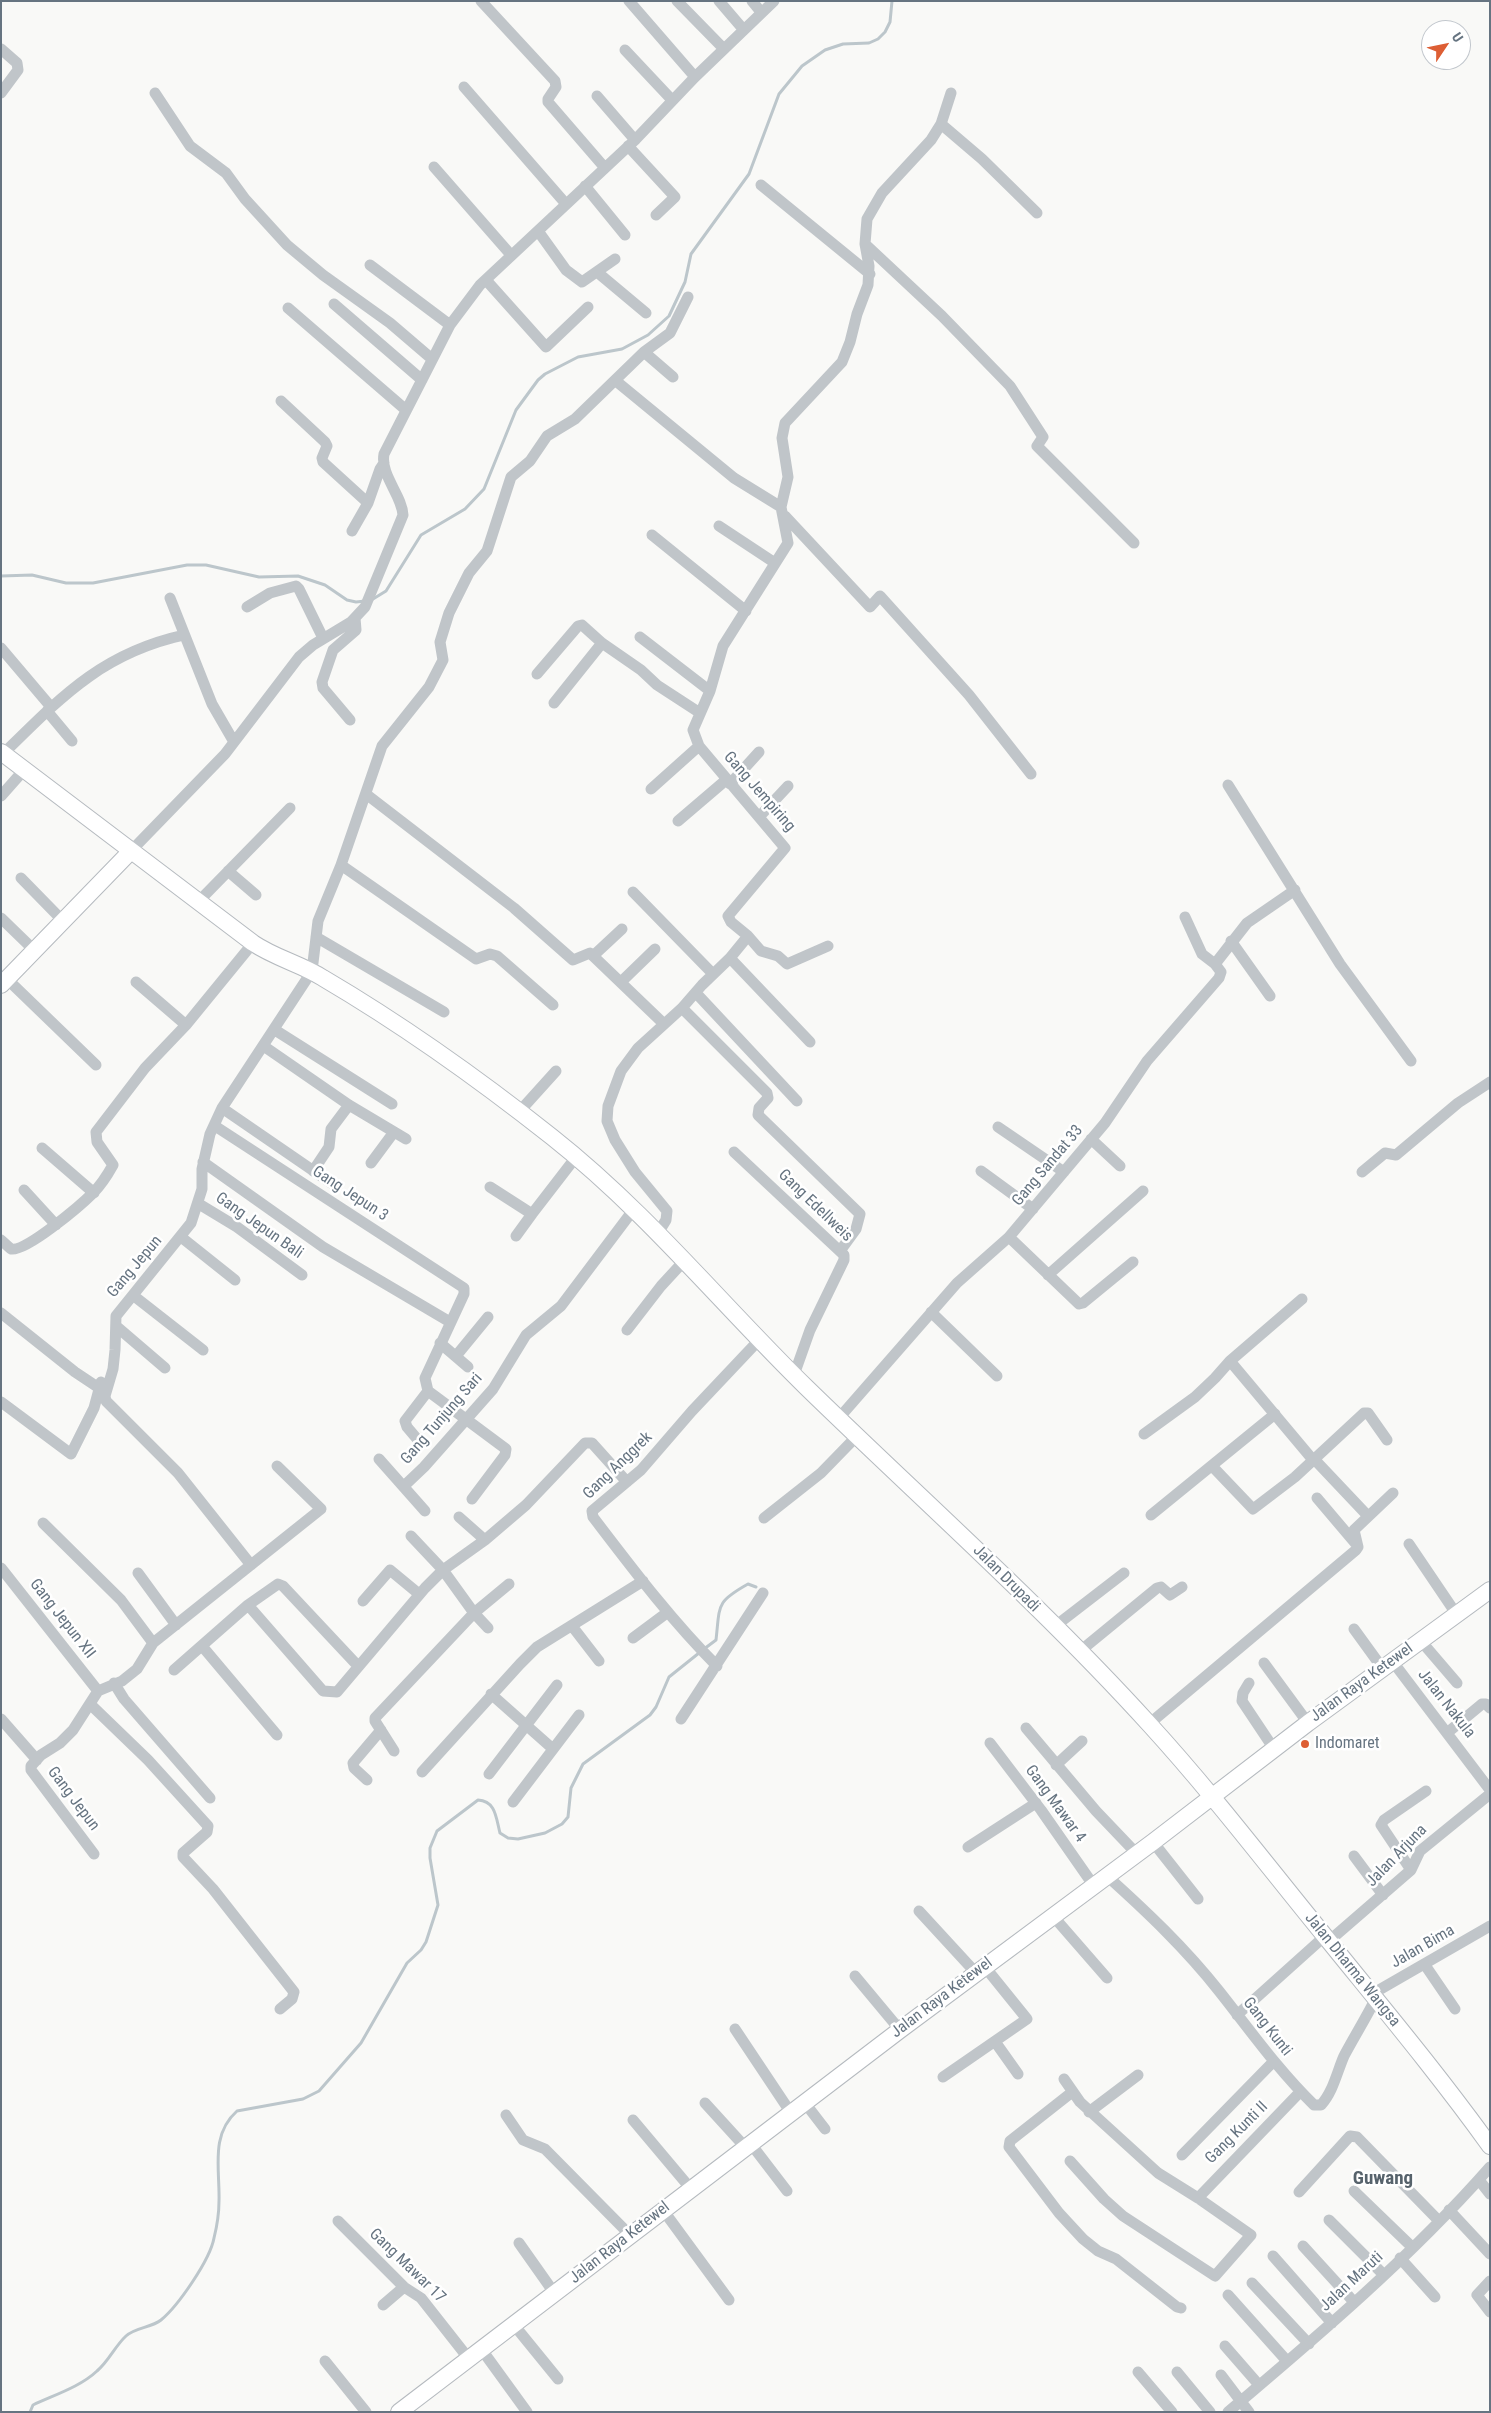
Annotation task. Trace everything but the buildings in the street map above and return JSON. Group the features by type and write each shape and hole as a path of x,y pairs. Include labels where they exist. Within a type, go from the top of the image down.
{"street":[{"path":"482,1 555,81 556,87 548,102 605,168"},
{"path":"629,1 695,77"},
{"path":"677,1 724,49"},
{"path":"719,1 743,29"},
{"path":"752,1 761,12"},
{"path":"352,531 368,503 384,463 387,449 450,325 486,280 511,255 631,143 743,29 774,1"},
{"path":"1,49 17,63 18,70 1,93"},
{"path":"624,50 672,100"},
{"path":"464,87 566,204"},
{"path":"155,93 190,146 226,173 245,199 287,245 324,276 390,323 432,359"},
{"path":"651,789 699,746 693,730 710,691 721,650 788,543 782,510 788,477 782,438 785,423 842,362 850,342 856,314 868,285 870,274 865,244 867,219 882,193 931,140 941,124 951,93"},
{"path":"596,96 675,197 656,215"},
{"path":"941,124 982,158 1037,213"},
{"path":"434,166 511,255"},
{"path":"760,185 870,274"},
{"path":"585,186 625,235"},
{"path":"538,231 566,270 578,281 584,282 615,258"},
{"path":"865,244 942,316 1010,386 1044,437 1037,446 1134,542"},
{"path":"370,265 450,325"},
{"path":"597,272 646,313"},
{"path":"486,280 546,347 588,307"},
{"path":"312,971 318,921 342,865 382,746 428,688 443,660 440,642 449,612 469,573 487,551 511,477 530,461 547,436 575,419 644,352 670,333 688,297"},
{"path":"334,304 422,380"},
{"path":"288,308 406,410"},
{"path":"644,352 673,376"},
{"path":"616,381 734,478 782,510 870,607 880,596 969,695 1031,774"},
{"path":"281,401 325,442 327,446 322,458 323,462 368,503"},
{"path":"96,1065 4,982 64,922 234,742 299,657 323,638 356,618 370,596 403,515 402,505 384,463"},
{"path":"719,526 775,562"},
{"path":"652,535 746,611"},
{"path":"247,607 270,593 296,586 323,638"},
{"path":"170,598 212,704 234,742"},
{"path":"350,720 323,688 322,682 334,649 356,630 356,618"},
{"path":"537,674 579,625 584,626 602,643 700,713"},
{"path":"2,753 86,677 139,648 184,636"},
{"path":"640,637 710,691"},
{"path":"554,703 602,643"},
{"path":"1,648 72,741"},
{"name":"Gang Jempiring","path":"699,746 785,848 728,916 731,922 748,936"},
{"path":"678,821 728,782 759,752"},
{"name":"Jalan Drupadi","path":"2,753 253,944 271,954 312,971 374,1009 519,1112 576,1157 634,1209 788,1369 990,1561 1149,1724 1212,1796"},
{"path":"1,796 24,770"},
{"path":"1228,785 1340,964 1411,1061"},
{"path":"760,817 788,786"},
{"path":"366,794 514,908 573,960 588,952 594,956 664,1024"},
{"path":"198,902 290,808"},
{"path":"342,865 476,959 490,954 497,956 553,1005"},
{"path":"228,871 256,895"},
{"path":"21,878 64,922"},
{"path":"1185,917 1202,954 1216,964 1247,923 1295,890"},
{"path":"633,892 713,974"},
{"path":"1,918 35,951"},
{"path":"594,956 622,929"},
{"path":"658,1233 666,1220 666,1211 635,1172 615,1140 608,1121 608,1106 621,1071 638,1048 682,1008 730,958 748,936 761,951 778,956 787,964 828,946"},
{"path":"316,937 444,1012"},
{"path":"1232,941 1270,996"},
{"path":"1,1240 11,1249 18,1249 56,1225 94,1193 113,1164 97,1142 96,1132 144,1068 186,1025 253,944"},
{"path":"621,982 655,949"},
{"path":"730,958 810,1042"},
{"name":"Gang Sandat 33","path":"839,1418 957,1283 1009,1237 1064,1172 1091,1139 1147,1061 1219,978 1221,972 1216,964"},
{"name":"Gang Jepun","path":"251,1565 178,1474 106,1401 105,1396 113,1369 116,1316 134,1296 143,1280 191,1223 202,1189 203,1162 208,1140 222,1108 276,1030 312,971"},
{"path":"136,982 186,1025"},
{"path":"696,993 797,1101"},
{"path":"682,1008 767,1094 768,1098 759,1108 758,1115 860,1214 856,1229 840,1251"},
{"path":"276,1030 392,1104"},
{"path":"264,1047 349,1105 406,1139"},
{"path":"519,1112 556,1071"},
{"path":"1362,1172 1385,1153 1396,1155 1458,1103 1490,1082"},
{"path":"313,1171 329,1147 331,1129 349,1105"},
{"path":"222,1108 337,1187"},
{"name":"Gang Jepun 3","path":"215,1126 465,1291 450,1322"},
{"path":"998,1127 1064,1172"},
{"path":"371,1163 394,1132"},
{"path":"1091,1139 1120,1166"},
{"path":"42,1148 94,1193"},
{"name":"Gang Edellweis","path":"734,1152 844,1255 844,1260 810,1330 788,1369"},
{"path":"516,1236 576,1157"},
{"path":"203,1162 323,1247 450,1322 425,1378 428,1391 507,1451 472,1499"},
{"path":"981,1171 1033,1209"},
{"path":"490,1187 532,1214"},
{"path":"24,1190 56,1225"},
{"path":"1048,1275 1143,1190"},
{"name":"Gang Jepun Bali","path":"198,1204 237,1228 302,1275"},
{"name":"Gang Tunjung Sari","path":"404,1486 424,1467 493,1389 526,1335 561,1306 634,1209"},
{"path":"181,1237 235,1280"},
{"path":"1009,1237 1079,1304 1083,1303 1133,1262"},
{"path":"627,1330 661,1286 684,1261"},
{"path":"134,1296 203,1350"},
{"path":"1144,1434 1194,1396 1215,1378 1230,1361 1302,1299"},
{"path":"931,1312 998,1376"},
{"path":"1,1313 75,1372 99,1388"},
{"path":"456,1356 488,1317"},
{"path":"116,1326 165,1368"},
{"name":"Gang Anggrek","path":"717,1666 668,1612 592,1515 593,1510 641,1470 692,1411 760,1339"},
{"path":"440,1343 468,1367"},
{"path":"1230,1361 1314,1460 1367,1516"},
{"path":"1,1402 71,1454 94,1408 102,1382 109,1379"},
{"path":"418,1440 407,1427 405,1421 428,1391"},
{"path":"1212,1466 1253,1509 1295,1478 1366,1412 1387,1440"},
{"path":"1151,1516 1275,1414"},
{"path":"764,1518 821,1473 857,1436"},
{"path":"248,1605 323,1691 337,1692 419,1594 444,1570 485,1540 526,1505 586,1442 592,1444 627,1482"},
{"path":"379,1459 425,1511"},
{"path":"98,1691 122,1681 137,1668 153,1643 321,1509 277,1466"},
{"path":"1358,1548 1354,1531 1367,1516 1393,1493"},
{"path":"1317,1498 1358,1548"},
{"path":"459,1517 485,1540"},
{"path":"43,1523 121,1600 153,1643"},
{"path":"411,1536 444,1570 474,1613 488,1628"},
{"path":"1409,1544 1457,1615"},
{"path":"1149,1724 1358,1548"},
{"name":"Gang Jepun XII","path":"1,1568 98,1691"},
{"path":"363,1601 390,1570 419,1594"},
{"path":"138,1573 176,1625"},
{"path":"1054,1627 1124,1573"},
{"path":"422,1772 492,1694 537,1648 643,1581"},
{"path":"174,1670 248,1605 272,1586 281,1584 358,1666"},
{"path":"394,1750 375,1718 474,1613 510,1584"},
{"path":"1079,1652 1157,1588 1161,1588 1170,1595 1182,1587"},
{"name":"Jalan Raya Ketewel","path":"399,2412 900,2030 1153,1842 1308,1723 1490,1590"},
{"path":"681,1719 763,1593"},
{"path":"633,1638 668,1612"},
{"path":"572,1626 599,1662"},
{"name":"Jalan Nakula","path":"1354,1629 1447,1733 1490,1790"},
{"path":"1421,1641 1457,1683"},
{"path":"202,1646 277,1735"},
{"path":"1264,1662 1308,1723"},
{"path":"1249,1683 1243,1693 1242,1701 1274,1749"},
{"path":"114,1684 124,1699 210,1798"},
{"path":"489,1774 556,1685"},
{"name":"Gang Jepun","path":"94,1854 31,1770 31,1766 67,1736 98,1691"},
{"path":"492,1694 553,1748"},
{"path":"90,1704 148,1760 208,1826 207,1832 183,1853 183,1857 213,1889 294,1992 292,1999 280,2009"},
{"path":"1447,1733 1487,1706"},
{"path":"513,1802 579,1716"},
{"path":"1,1719 37,1760"},
{"path":"1026,1728 1056,1765 1137,1854"},
{"path":"368,1780 354,1768 353,1763 381,1730"},
{"path":"1056,1765 1082,1741"},
{"name":"Gang Mawar 4","path":"990,1743 1036,1803 1094,1886"},
{"path":"1411,1870 1382,1825 1384,1820 1426,1791"},
{"name":"Jalan Arjuna","path":"1237,2016 1327,1939 1383,1895 1411,1870 1420,1851 1490,1794"},
{"name":"Jalan Dharma Wangsa","path":"1212,1796 1374,1996 1490,2146"},
{"path":"968,1847 1036,1803"},
{"path":"1153,1842 1198,1900"},
{"path":"1354,1856 1383,1895"},
{"name":"Gang Kunti","path":"1107,1876 1165,1929 1219,1991 1273,2062 1300,2092 1317,2106 1331,2092 1333,2080 1374,1996"},
{"path":"919,1911 1027,2017 1027,2020 996,2043 943,2077"},
{"path":"1053,1916 1107,1978"},
{"name":"Jalan Bima","path":"1374,1996 1490,1926"},
{"path":"1425,1965 1455,2009"},
{"path":"855,1976 900,2030"},
{"path":"735,2030 791,2113"},
{"path":"996,2043 1018,2074"},
{"path":"1182,2155 1273,2062"},
{"path":"1089,2112 1138,2075"},
{"path":"1064,2079 1071,2093 1089,2112 1158,2173 1251,2235 1214,2276 1124,2216 1104,2199 1070,2161"},
{"name":"Gang Kunti II","path":"1198,2198 1300,2092"},
{"path":"1071,2093 1010,2141 1009,2147 1059,2212 1092,2248 1116,2259 1177,2308 1182,2308"},
{"path":"705,2102 748,2146 787,2191"},
{"path":"805,2103 825,2129"},
{"path":"506,2116 523,2140 545,2149 630,2235"},
{"path":"633,2120 691,2189"},
{"path":"1300,2192 1350,2136 1357,2137 1438,2220"},
{"name":"Jalan Maruti","path":"1228,2412 1309,2344 1384,2275 1490,2167"},
{"path":"1479,2180 1490,2194"},
{"path":"1354,2191 1412,2247"},
{"path":"663,2210 728,2300"},
{"path":"1449,2210 1490,2254"},
{"path":"1328,2220 1384,2275"},
{"name":"Gang Mawar 17","path":"338,2221 404,2287 421,2298 476,2354 527,2412"},
{"path":"520,2244 555,2294"},
{"path":"1303,2246 1354,2302"},
{"path":"1273,2256 1332,2323"},
{"path":"1400,2258 1435,2297"},
{"path":"1490,2281 1477,2295 1490,2312"},
{"path":"1252,2283 1309,2344"},
{"path":"383,2305 404,2287"},
{"path":"1228,2295 1288,2361"},
{"path":"514,2325 558,2379"},
{"path":"1224,2346 1259,2385"},
{"path":"325,2361 366,2412"},
{"path":"1138,2372 1172,2412"},
{"path":"1177,2372 1210,2412"},
{"path":"1221,2375 1249,2412"}],"waterway":[{"path":"373,599 386,591 421,535 465,509 484,489 516,410 538,380 545,374 578,357 622,349 648,335 669,316 685,282 691,254 749,174 779,94 802,66 825,50 843,44 869,43 878,39 885,32 890,22 892,1"},
{"path":"1,576 32,575 66,583 93,583 187,565 206,565 259,577 298,576 325,585 347,600 365,601"},
{"path":"704,1649 716,1640 719,1611 725,1600 748,1584 756,1587"},
{"path":"30,2412 33,2405 90,2377 105,2363 126,2336 161,2320 176,2304 192,2282 206,2258 215,2233 219,2206 218,2153 223,2131 237,2111 303,2099 319,2091 361,2043 407,1963 421,1950 426,1942 438,1905 430,1858 430,1848 437,1831 478,1800 484,1801 492,1807 500,1833 508,1838 518,1839 545,1833 562,1824 568,1817 571,1788 583,1764 650,1715 656,1707 669,1677 699,1653"}],"place":[{"name":"Indomaret","path":"1305,1744"}],"district":[{"name":"Guwang","path":"1383,2179"}]}
